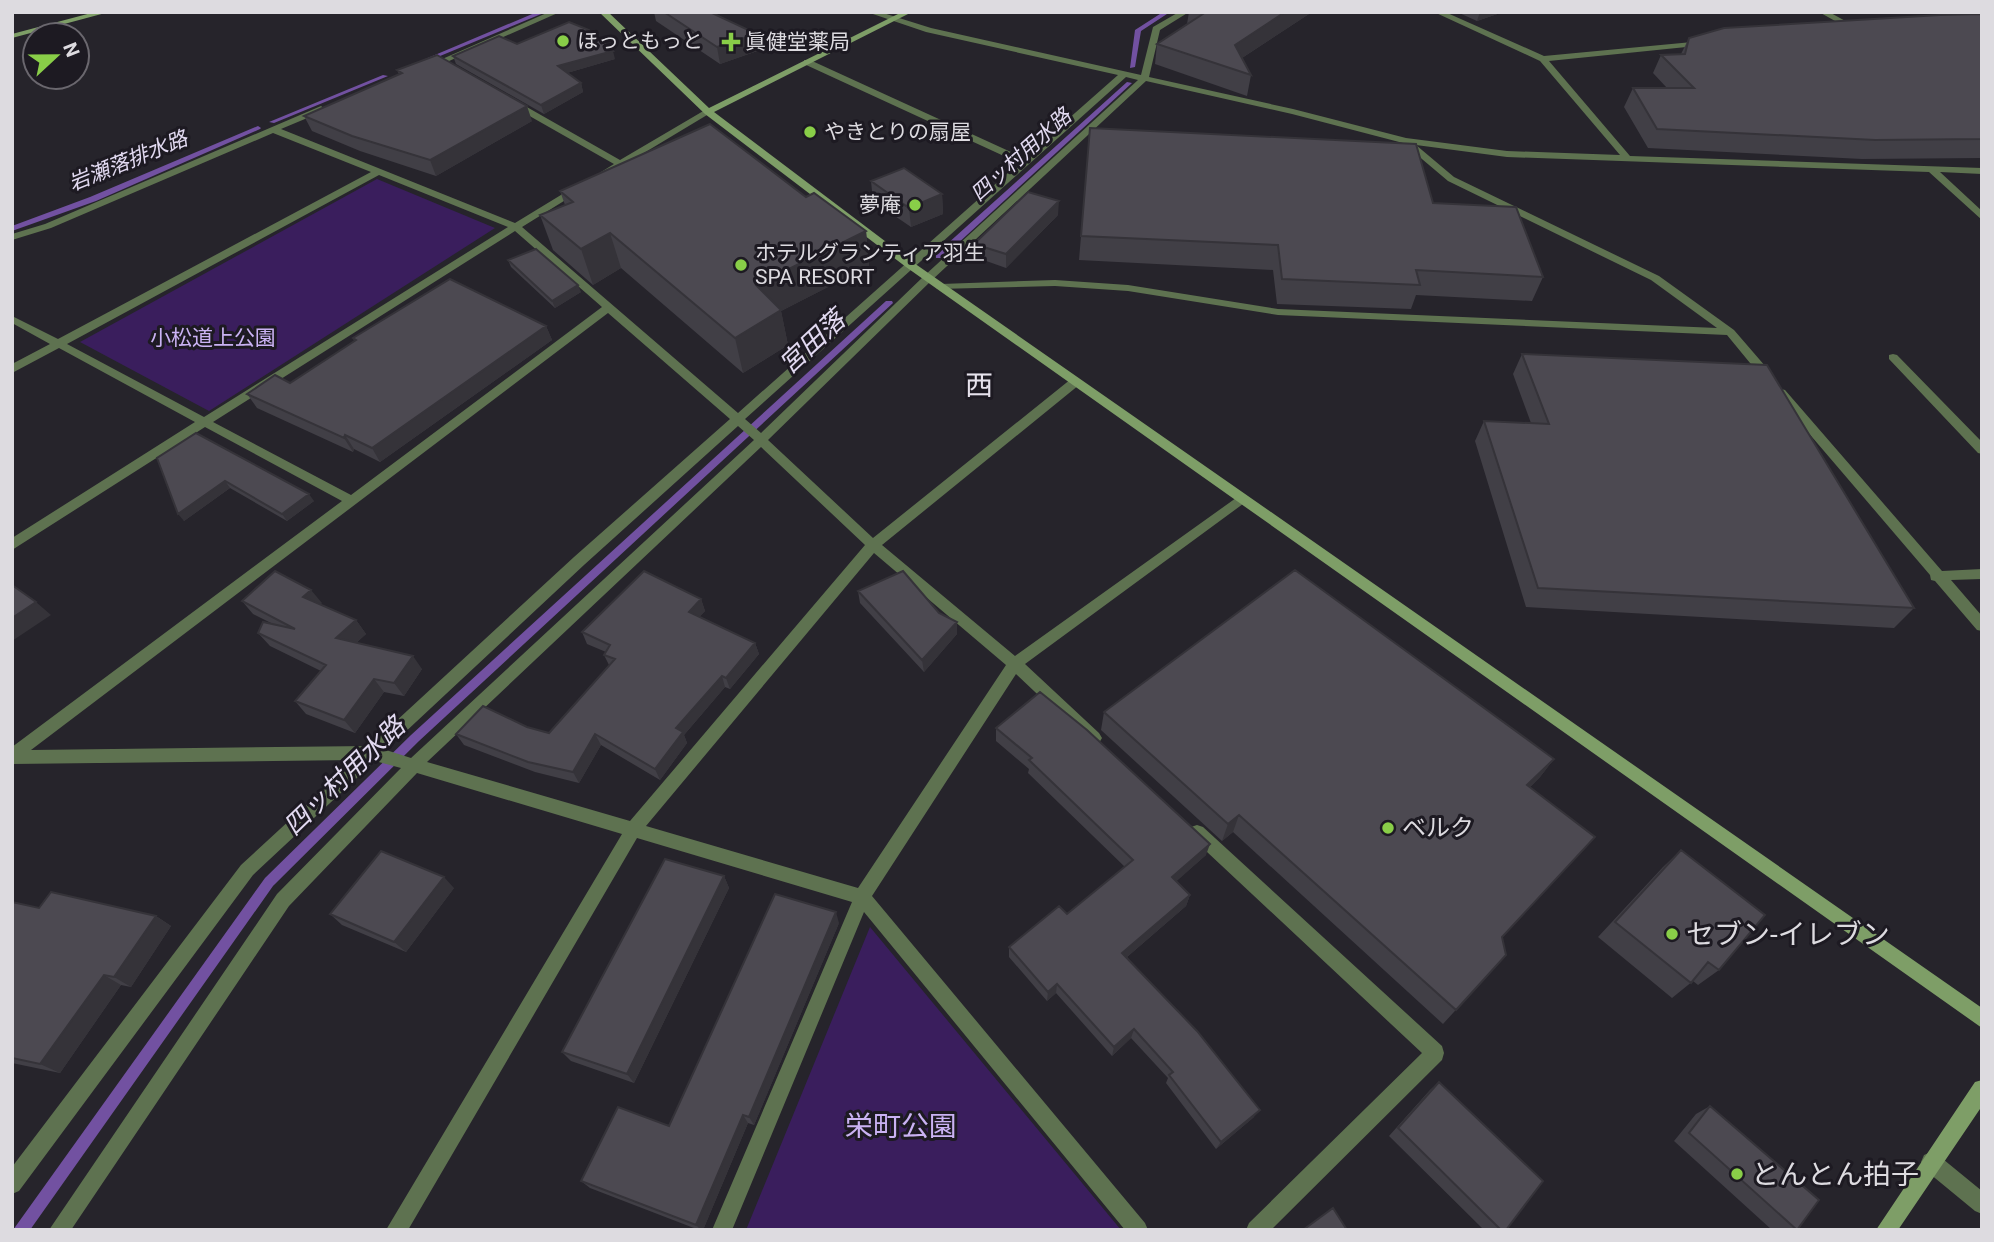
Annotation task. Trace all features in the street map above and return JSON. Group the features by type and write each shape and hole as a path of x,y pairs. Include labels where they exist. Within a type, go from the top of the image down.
{"street":[{"path":"12,36 105,12"},
{"path":"415,73 556,12"},
{"path":"603,12 708,112 910,265 1982,1019"},
{"path":"871,12 890,20 1406,141 1507,153 1982,171"},
{"path":"597,178 708,112 908,12"},
{"path":"12,1184 247,870 928,278 1145,78 1156,29 1185,12"},
{"path":"1438,12 1543,59 1626,157"},
{"path":"1823,12 1866,33 1838,35"},
{"path":"1543,59 1716,42"},
{"path":"441,62 452,69"},
{"path":"807,62 1025,162"},
{"path":"59,1230 283,900 409,764 750,430 910,265 1125,73"},
{"path":"499,96 620,164"},
{"path":"12,237 48,226 337,103"},
{"path":"272,129 515,226 750,430 873,545 1014,664 1107,749"},
{"path":"1406,141 1451,179 1654,278 1730,332 1936,576 1982,626"},
{"path":"1932,170 1982,218"},
{"path":"12,369 379,171"},
{"path":"12,545 515,226 585,185"},
{"path":"941,287 1055,283 1128,288 1278,312 1730,332"},
{"path":"12,757 608,308"},
{"path":"12,319 352,501"},
{"path":"1893,357 1982,450"},
{"path":"396,1230 634,828 873,545 1075,382"},
{"path":"722,1230 862,897 1014,664 1241,500"},
{"path":"1936,576 1982,574"},
{"path":"12,757 378,755 862,897 1138,1230"},
{"path":"1189,825 1435,1053 1256,1230"},
{"path":"1886,1230 1982,1089"},
{"path":"1931,1162 1982,1205"}],"green space":[{"name":"小松道上公園","path":"377,179 495,228 209,411 80,342"},
{"name":"栄町公園","path":"870,927 1121,1230 746,1230"}],"building":[{"path":"664,12 710,12 757,34 717,47"},
{"path":"1206,12 1285,12 1235,45 1251,75 1157,44"},
{"path":"1982,14 1982,139 1875,140 1657,129 1633,88 1694,88 1661,55 1685,54 1689,38 1724,28"},
{"path":"569,22 589,30 613,51 558,66 581,83 541,105 453,56 499,36 517,44"},
{"path":"437,55 527,106 430,160 352,136 304,116 402,73 397,70"},
{"path":"710,124 806,197 814,193 866,231 756,285 781,310 735,338 610,233 581,249 540,215 573,202 560,191"},
{"path":"1090,128 1416,144 1433,203 1516,207 1543,277 1416,270 1420,285 1282,279 1278,245 1081,236"},
{"path":"904,168 942,194 909,208 871,181"},
{"path":"1028,192 1059,201 1006,254 974,244"},
{"path":"536,249 578,285 552,301 508,260"},
{"path":"450,279 546,326 372,448 247,394 275,375 290,383 356,340 353,338"},
{"path":"1522,354 1767,365 1914,608 1538,588 1484,421 1549,424"},
{"path":"196,433 309,494 282,514 225,481 178,514 157,458"},
{"name":"ベルク","path":"1295,570 1554,759 1527,785 1595,837 1502,937 1506,955 1456,1010 1239,815 1228,824 1104,712"},
{"path":"275,571 311,590 303,597 356,620 336,638 413,656 394,683 374,679 344,720 295,701 326,665 258,633 263,622 295,629 242,601"},
{"path":"644,571 701,599 689,612 755,643 726,678 722,676 676,728 683,732 655,769 595,734 573,772 528,762 456,734 483,706 527,727 549,733 615,659 604,655 610,645 582,632"},
{"path":"903,571 939,613 957,622 922,660 858,591"},
{"path":"12,585 36,602 12,618"},
{"path":"1040,692 1087,730 1210,844 1172,877 1190,895 1122,953 1197,1031 1260,1110 1221,1142 1169,1075 1173,1072 1134,1029 1114,1047 1057,984 1048,992 1009,947 1059,906 1067,914 1133,860 1029,760 1032,758 996,728"},
{"name":"セブン-イレブン","path":"1681,850 1765,915 1719,970 1708,962 1691,983 1615,922"},
{"path":"381,851 444,877 394,942 330,914"},
{"path":"665,859 724,876 627,1074 562,1052"},
{"path":"51,892 156,916 114,977 104,975 40,1064 12,1058 12,902 39,908"},
{"path":"775,894 836,912 749,1117 743,1115 696,1225 581,1181 618,1107 669,1126"},
{"path":"1439,1082 1543,1181 1506,1230 1501,1230 1398,1128"},
{"path":"1710,1106 1819,1200 1797,1230 1689,1133"},
{"path":"1333,1208 1347,1230 1303,1230"}],"waterway":[{"name":"岩瀬落排水路","path":"426,60 543,12"},
{"name":"四ッ村用水路","path":"1132,67 1138,30 1167,12"},
{"name":"岩瀬落排水路","path":"272,122 385,76"},
{"name":"四ッ村用水路","path":"939,256 1129,83"},
{"name":"岩瀬落排水路","path":"12,229 93,199 258,128"},
{"name":"四ッ村用水路","path":"21,1230 269,882 415,738 889,303"}],"place":[{"name":"ほっともっと","path":"563,41"},
{"name":"眞健堂薬局","path":"731,42"},
{"name":"やきとりの扇屋","path":"810,132"},
{"name":"夢庵","path":"915,205"},
{"name":"ホテルグランティア羽生 SPA RESORT","path":"741,265"},
{"name":"ベルク","path":"1388,828"},
{"name":"セブン-イレブン","path":"1672,934"},
{"name":"とんとん拍子","path":"1737,1174"}],"district":[{"name":"西","path":"979,385"}],"water label":[{"name":"宮田落","path":"812,342"}]}
